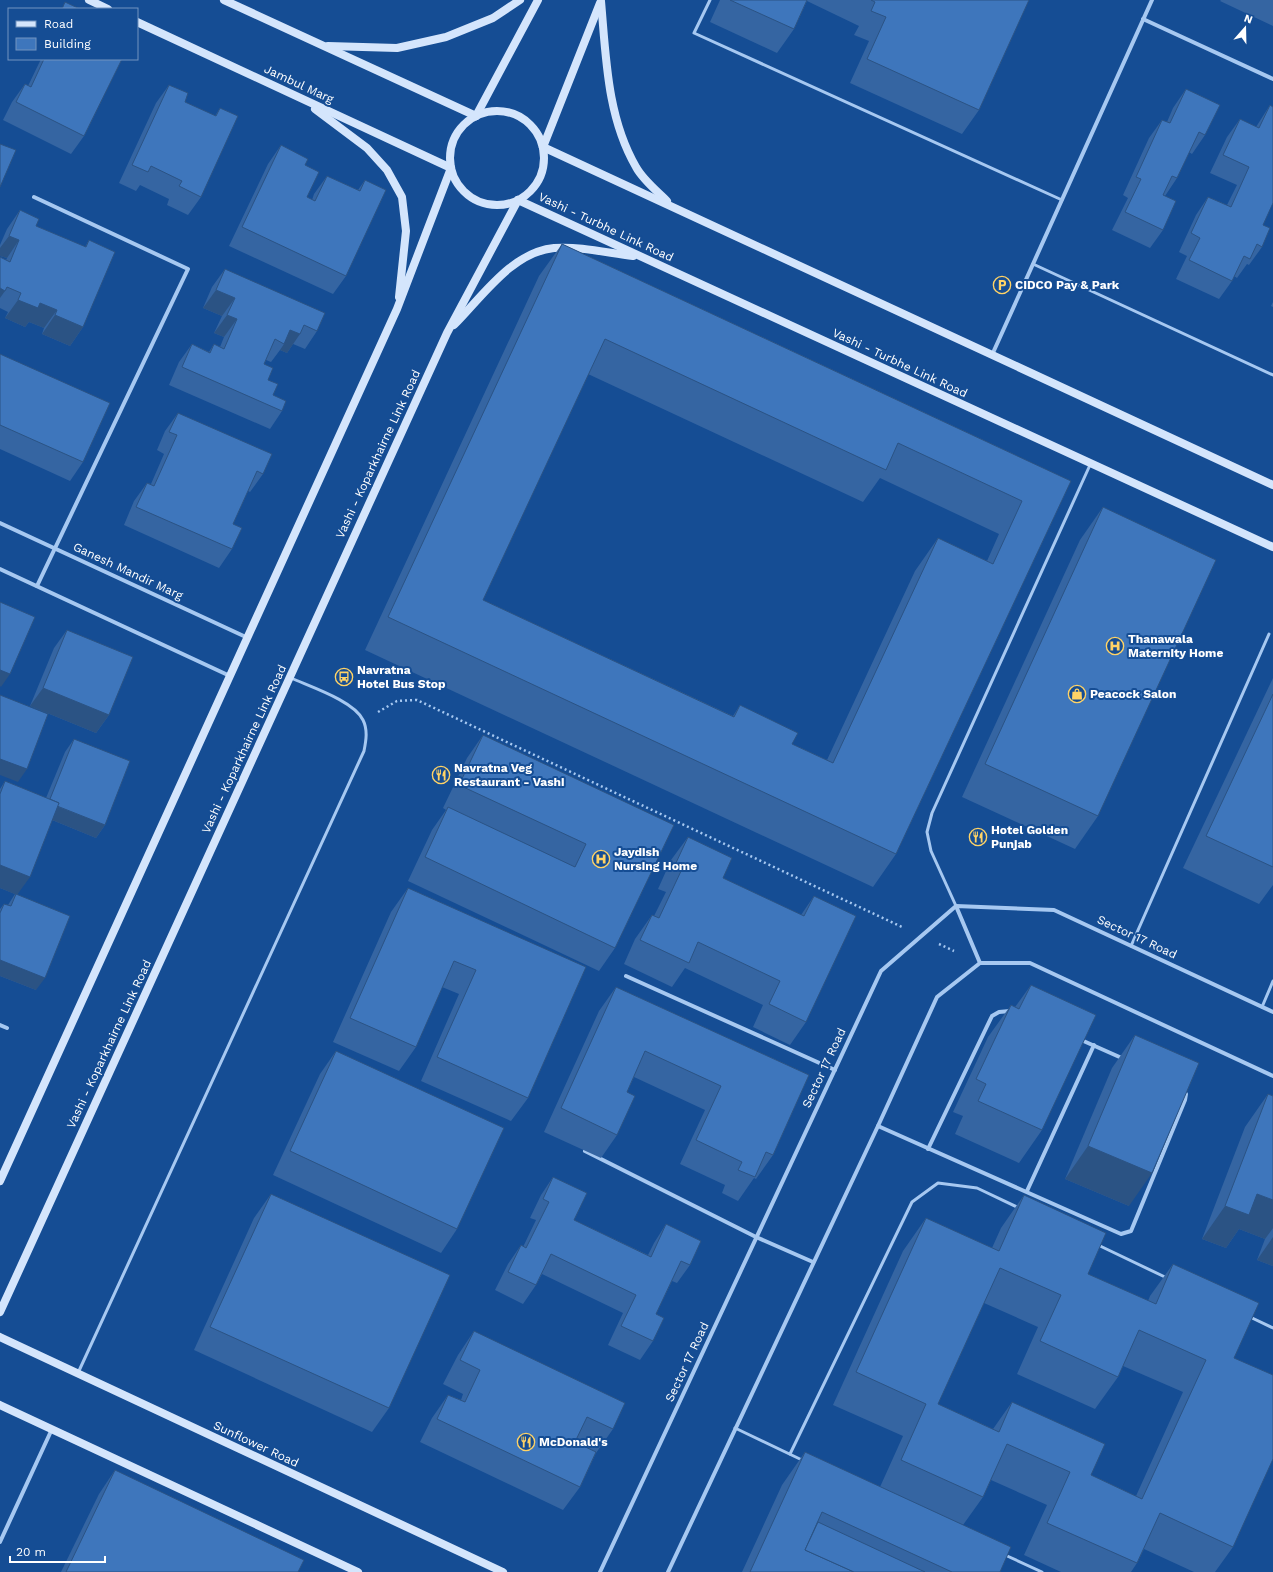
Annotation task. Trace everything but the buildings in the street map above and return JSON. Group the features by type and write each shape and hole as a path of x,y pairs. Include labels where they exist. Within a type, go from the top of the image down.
{"main road":[{"path":"89,0 106,8"},
{"path":"224,0 476,116"},
{"path":"325,46 397,48 446,37 493,18 520,0"},
{"path":"476,116 538,0"},
{"path":"543,147 601,1"},
{"path":"601,1 608,86 620,132 636,168 669,204"},
{"name":"Jambul Marg","path":"138,22 451,168"},
{"path":"302,98 367,148 387,170 402,197 406,231 398,309"},
{"path":"0,1181 398,309 451,168 450,153 454,137 463,125 476,116 489,112 504,111 517,115 529,123 538,134 543,147 544,163 540,178 531,191 518,200 504,205 490,204 476,200 461,186 451,168"},
{"path":"543,147 669,204 1273,485"},
{"name":"Vashi - Turbhe Link Road","path":"518,200 1273,547"},
{"name":"Vashi - Koparkhairne Link Road","path":"0,1312 447,332 518,200"},
{"path":"447,332 505,273 527,256 554,248 590,250 644,258"},
{"name":"Sunflower Road","path":"0,1337 503,1572"},
{"path":"0,1405 358,1572"}],"street":[{"path":"992,355 1152,0"},
{"path":"1143,19 1273,79"},
{"path":"34,197 188,269 37,586"},
{"name":"Ganesh Mandir Marg","path":"0,523 248,638"},
{"path":"0,569 230,676"},
{"path":"956,906 980,963"},
{"name":"Sector 17 Road","path":"600,1572 881,970 956,906 1054,910 1273,1012"},
{"path":"668,1572 878,1126 937,996 980,963 1030,963 1273,1076"},
{"path":"626,976 835,1070"},
{"path":"928,1149 992,1016 999,1012 1017,1011"},
{"path":"0,1025 7,1028"},
{"path":"1073,1036 1130,1062"},
{"path":"1027,1191 1094,1045"},
{"path":"878,1126 1121,1234 1131,1231 1185,1100 1186,1094 1180,1085"},
{"path":"585,1151 756,1237 813,1262"},
{"path":"0,1542 52,1429"}],"lane":[{"path":"710,0 694,34 1062,200"},
{"path":"1033,264 1273,375"},
{"path":"956,906 931,851 927,832 932,813 1091,464"},
{"path":"1131,946 1269,634"},
{"path":"78,1374 364,751 367,737 363,720 353,708 290,677"},
{"path":"1262,1007 1273,981"},
{"path":"790,1454 912,1202 938,1183 977,1188 1020,1209"},
{"path":"1092,1243 1172,1280"},
{"path":"1244,1314 1273,1328"},
{"path":"735,1428 804,1461"},
{"path":"998,1552 1042,1572"}],"path":[{"path":"363,720 397,702 417,700 980,963"}],"place":[{"name":"CIDCO Pay & Park","path":"1002,285"},
{"name":"Thanawala Maternity Home","path":"1115,646"},
{"name":"Navratna Hotel Bus Stop","path":"344,677"},
{"name":"Peacock Salon","path":"1077,694"},
{"name":"Navratna Veg Restaurant - Vashi","path":"441,775"},
{"name":"Hotel Golden Punjab","path":"978,837"},
{"name":"Jaydish Nursing Home","path":"601,859"},
{"name":"McDonald's","path":"526,1442"}]}
